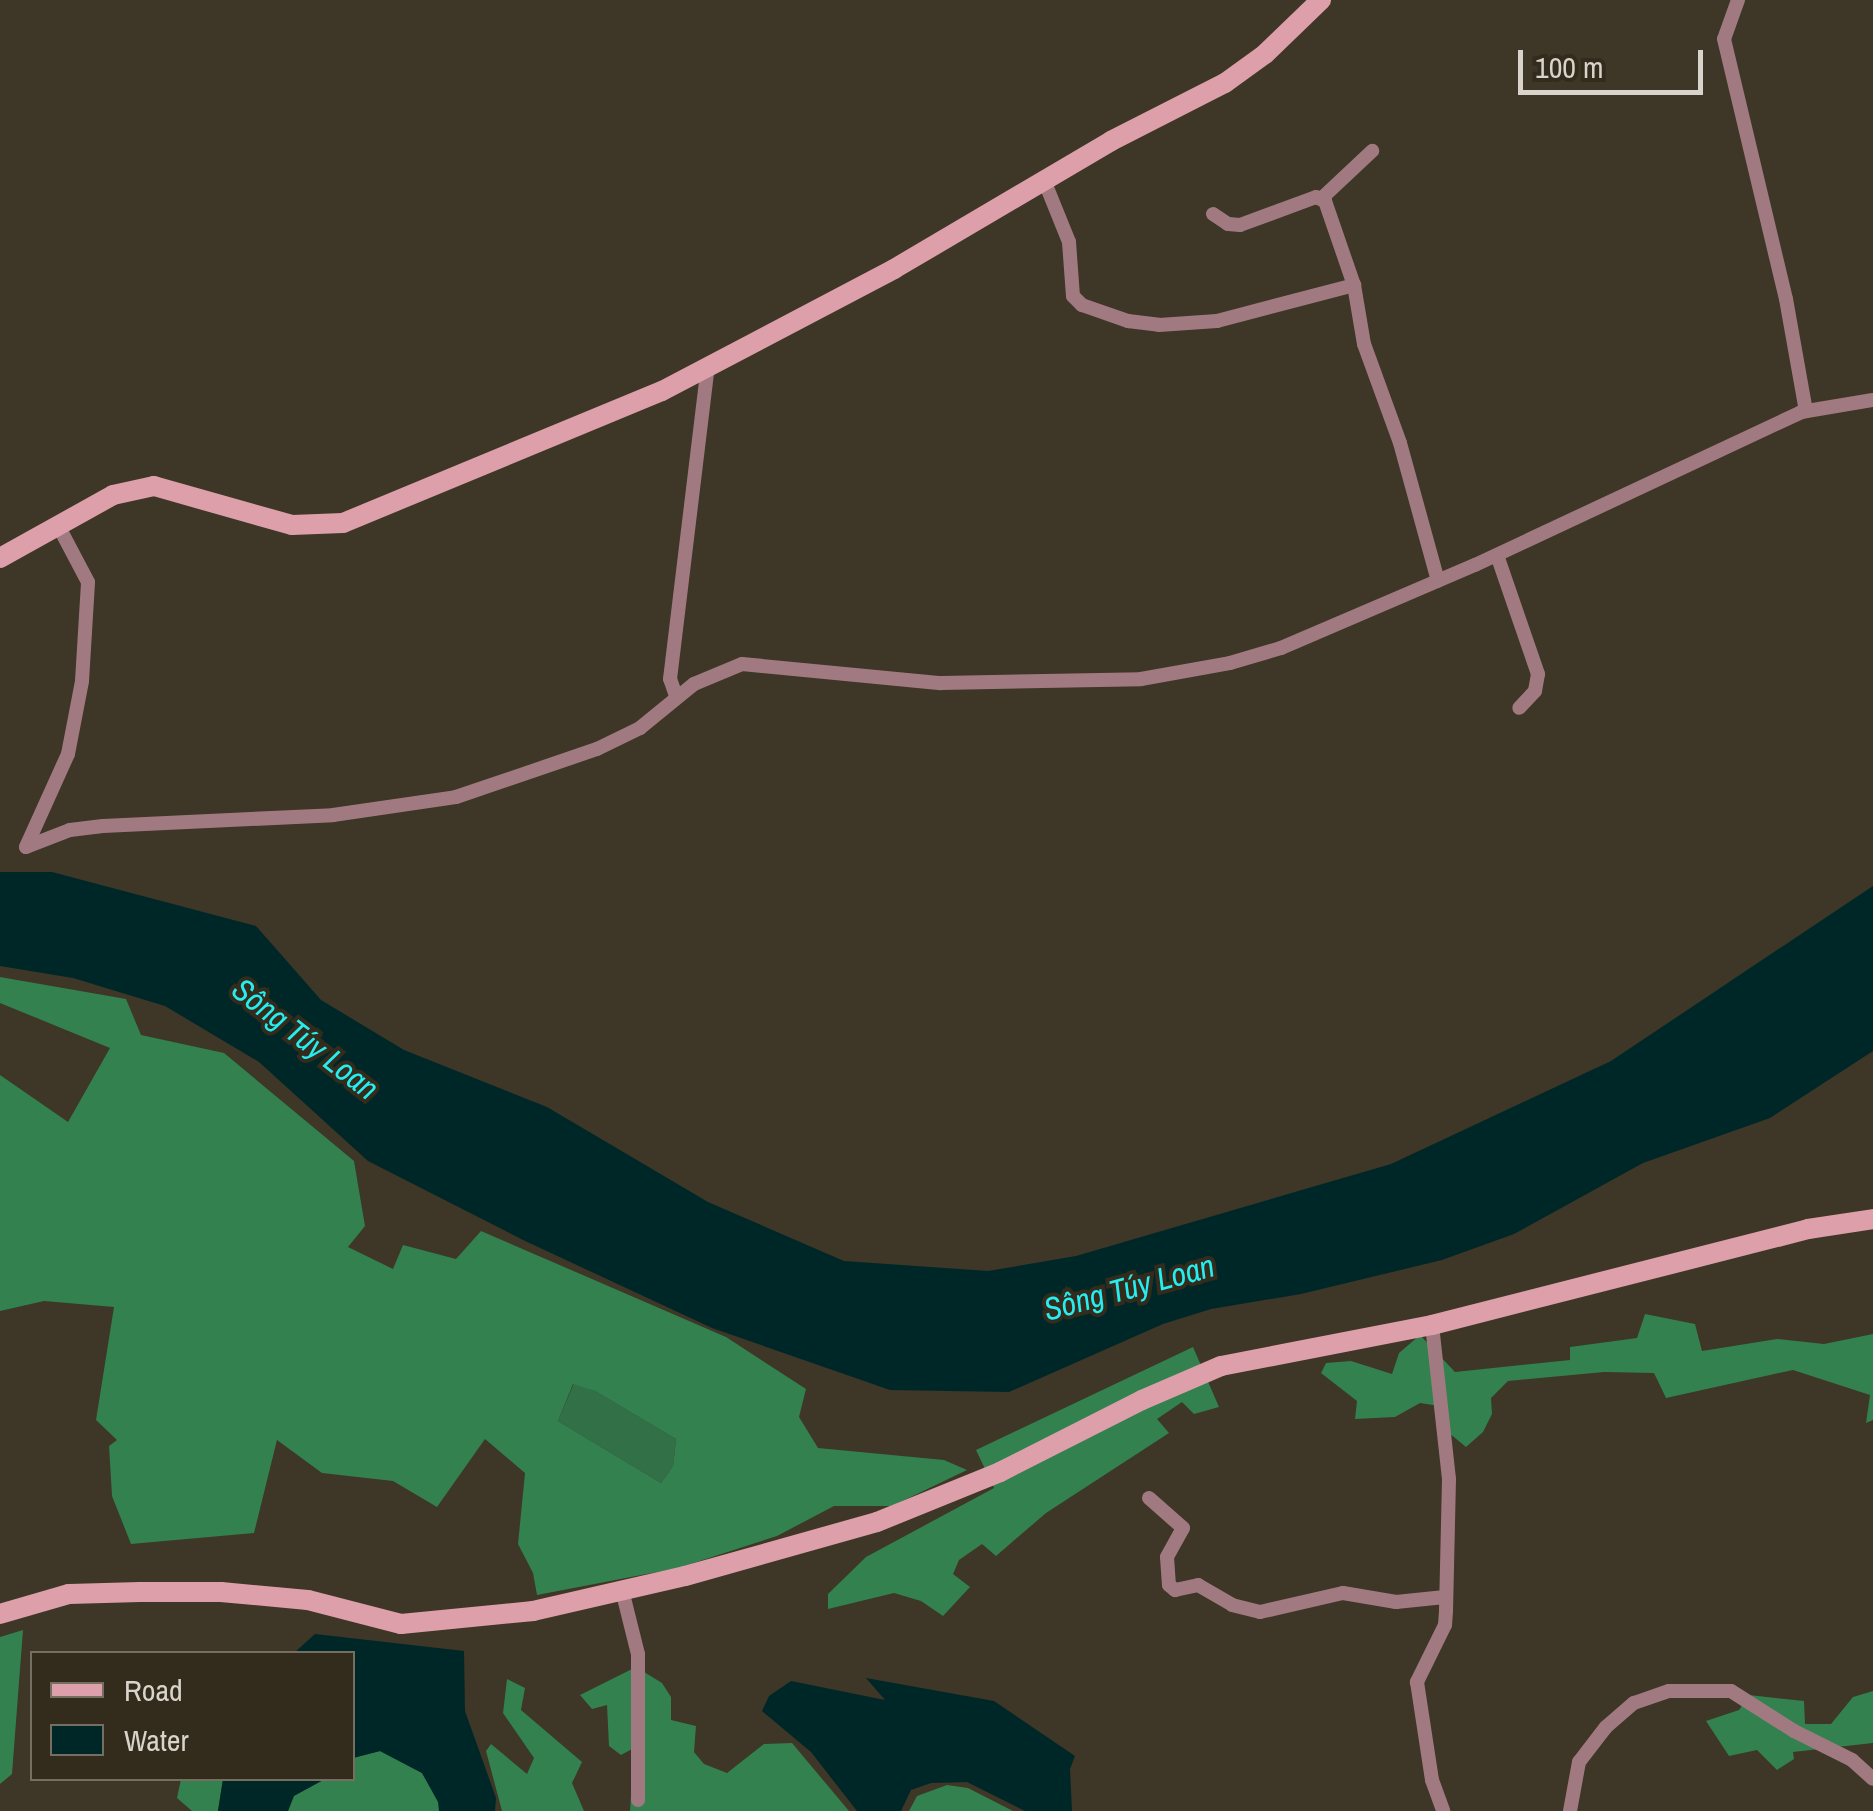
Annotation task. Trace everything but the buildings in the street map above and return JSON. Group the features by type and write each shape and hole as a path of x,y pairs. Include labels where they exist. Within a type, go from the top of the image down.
{"street":[{"path":"0,558 113,495 154,486 292,525 342,523 662,391 894,268 1044,180 1225,83 1264,54 1321,0"},
{"path":"1738,0 1724,39 1786,299 1806,410"},
{"path":"1213,214 1240,225 1322,198 1372,152"},
{"path":"1044,180 1069,242 1073,296 1082,304 1128,321 1159,325 1217,321 1354,285"},
{"path":"1322,198 1354,285 1364,344 1400,442 1438,581"},
{"path":"676,696 672,663 708,367"},
{"path":"59,527 88,582 81,691 62,774 26,847 70,830 102,826 333,815 456,798 597,749 640,728 676,696 742,664 941,683 1141,679 1230,663 1281,648 1438,581 1806,410 1873,400"},
{"path":"1497,555 1538,674 1535,690 1519,708"},
{"path":"0,1614 70,1594 221,1592 308,1600 401,1624 534,1611 877,1522 1000,1472 1203,1371 1432,1326 1808,1229 1873,1220"},
{"path":"1432,1326 1448,1478 1444,1625 1418,1682 1432,1780 1443,1811"},
{"path":"1148,1498 1183,1528 1168,1557 1169,1584 1175,1590 1198,1585 1232,1605 1260,1612 1280,1611 1344,1593 1396,1602 1445,1597"},
{"path":"622,1590 638,1654 638,1800"},
{"path":"1570,1811 1580,1762 1606,1727 1634,1703 1668,1691 1732,1691 1794,1732 1852,1760 1873,1779"}],"green space":[{"path":"0,977 126,999 141,1035 224,1053 354,1161 365,1226 348,1247 393,1269 403,1245 456,1259 481,1231 726,1337 806,1389 799,1417 818,1448 944,1460 967,1470 892,1506 834,1506 777,1536 678,1568 537,1595 533,1573 518,1544 525,1473 485,1439 437,1507 393,1481 322,1473 277,1440 254,1533 131,1544 112,1496 109,1446 117,1440 96,1420 114,1307 44,1301 0,1311 0,1075 68,1122 110,1048 0,1003","holes":["573,1384 595,1391 676,1439 673,1466 661,1483 558,1421"]},
{"path":"1645,1314 1695,1324 1702,1351 1777,1339 1824,1344 1873,1334 1873,1420 1866,1423 1870,1395 1793,1370 1666,1398 1654,1373 1604,1372 1508,1381 1491,1398 1492,1414 1483,1432 1466,1447 1449,1433 1446,1407 1420,1403 1395,1417 1355,1419 1357,1401 1321,1373 1326,1363 1351,1361 1392,1374 1399,1353 1420,1335 1455,1372 1570,1360 1570,1347 1637,1338"},
{"path":"1193,1347 1219,1407 1194,1414 1182,1402 1157,1419 1169,1433 1046,1513 996,1556 982,1544 959,1560 953,1574 970,1587 943,1616 921,1601 894,1593 828,1609 828,1594 866,1557 994,1488 976,1450"},
{"path":"574,1383 595,1391 676,1439 673,1466 661,1483 558,1421"},
{"path":"23,1630 12,1774 0,1784 0,1637"},
{"path":"636,1667 662,1683 671,1697 671,1720 696,1726 694,1752 704,1764 727,1773 764,1744 792,1743 849,1811 630,1811 634,1748 621,1755 609,1746 607,1705 592,1709 580,1695"},
{"path":"507,1679 525,1688 521,1710 582,1762 572,1783 584,1811 502,1811 486,1751 491,1744 527,1774 534,1758 503,1713"},
{"path":"1873,1691 1873,1743 1793,1752 1794,1759 1777,1770 1757,1750 1729,1756 1706,1721 1739,1710 1749,1695 1804,1701 1805,1724 1831,1724 1853,1697"},
{"path":"380,1751 422,1773 439,1802 439,1811 288,1811 293,1796 321,1781 355,1781 355,1757"},
{"path":"181,1781 223,1781 218,1811 192,1811 177,1798"},
{"path":"947,1785 968,1788 1013,1811 909,1811 917,1796"}],"water":[{"name":"Sông Túy Loan","path":"0,872 52,872 256,926 321,1000 404,1050 547,1107 708,1202 844,1261 988,1271 1076,1256 1391,1164 1611,1061 1873,886 1873,1051 1770,1118 1643,1163 1514,1234 1442,1260 1301,1294 1211,1309 1163,1324 1009,1392 890,1390 712,1328 523,1240 368,1161 259,1062 165,1006 73,978 0,966"},
{"path":"315,1634 464,1651 465,1711 496,1798 495,1811 439,1811 422,1773 380,1751 355,1757 355,1651 296,1651"},
{"path":"866,1678 994,1701 1075,1756 1070,1769 1072,1811 1025,1811 967,1782 931,1783 911,1790 901,1811 857,1811 811,1752 762,1711 769,1696 791,1681 885,1700"},
{"path":"223,1781 321,1781 294,1796 288,1811 218,1811"}]}
